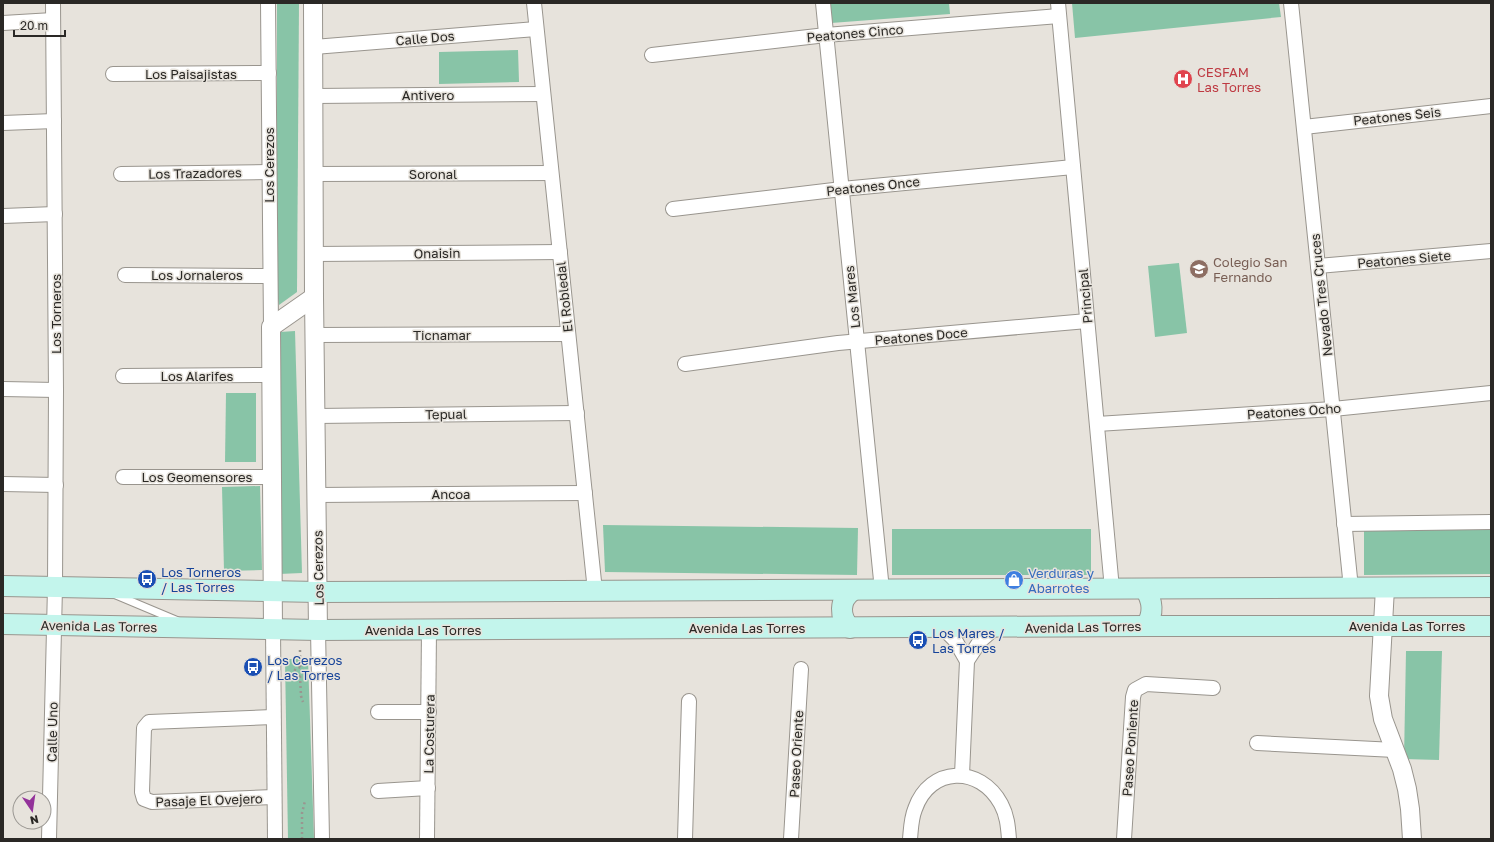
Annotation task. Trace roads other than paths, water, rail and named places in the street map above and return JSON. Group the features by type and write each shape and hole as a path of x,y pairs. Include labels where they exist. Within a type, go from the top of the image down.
{"main road":[{"path":"3,586 272,592 852,591 1491,587"},
{"path":"1145,589 1151,600 1152,609 1146,626"},
{"path":"850,628 844,621 842,610 844,599 852,591"},
{"name":"Avenida Las Torres","path":"3,624 273,630 1491,626"}],"street":[{"name":"Los Torneros","path":"53,3 56,390 54,626"},
{"name":"Los Cerezos","path":"268,3 275,839"},
{"name":"Los Cerezos","path":"313,3 314,297 319,720 322,839"},
{"name":"El Robledal","path":"534,3 595,591"},
{"name":"Los Mares","path":"823,3 882,590"},
{"name":"Nevado Tres Cruces","path":"1291,3 1351,588"},
{"name":"Peatones Cinco","path":"652,55 1058,9"},
{"name":"Principal","path":"1058,9 1112,589"},
{"path":"3,23 53,20"},
{"name":"Calle Dos","path":"314,47 536,29"},
{"name":"Los Paisajistas","path":"113,74 269,73"},
{"name":"Antivero","path":"314,96 543,94"},
{"name":"Peatones Seis","path":"1304,127 1491,106"},
{"path":"3,123 54,121"},
{"name":"Peatones Once","path":"672,209 842,189 1073,167"},
{"name":"Los Trazadores","path":"121,174 269,172"},
{"name":"Soronal","path":"314,174 551,173"},
{"path":"3,216 55,214"},
{"name":"Peatones Siete","path":"1318,266 1491,251"},
{"name":"Onaisin","path":"314,254 560,252"},
{"name":"Los Jornaleros","path":"125,275 270,276"},
{"path":"271,328 314,297"},
{"name":"Peatones Doce","path":"684,364 816,346 1087,321"},
{"name":"Ticnamar","path":"315,336 568,334"},
{"name":"Los Alarifes","path":"122,376 271,375"},
{"path":"3,389 56,390"},
{"name":"Peatones Ocho","path":"1097,424 1332,409 1491,393"},
{"name":"Tepual","path":"316,416 576,413"},
{"name":"Los Geomensores","path":"122,477 272,476"},
{"path":"3,484 56,485"},
{"name":"Ancoa","path":"317,495 585,493"},
{"path":"1344,524 1491,522"},
{"path":"1385,588 1379,696 1383,719 1395,750 1407,789 1412,839"},
{"name":"Calle Uno","path":"49,839 54,626"},
{"path":"942,628 955,640 967,661"},
{"path":"962,775 967,661 980,640 995,628"},
{"name":"La Costurera","path":"427,839 430,630"},
{"name":"Paseo Oriente","path":"791,839 801,669"},
{"name":"Paseo Poniente","path":"1124,839 1132,697 1135,690 1146,684 1213,688"},
{"path":"684,839 689,701"},
{"path":"378,712 429,712"},
{"name":"Pasaje El Ovejero","path":"273,717 149,722 144,728 143,733 142,792 144,799 152,802 274,797"},
{"path":"1258,743 1395,750"},
{"path":"910,839 915,808 924,791 936,781 953,775 962,775 981,782 989,788 995,795 1008,821 1009,839"},
{"path":"378,791 428,788"}],"lane":[{"path":"99,588 195,628"}],"place":[{"name":"CESFAM Las Torres","path":"1183,79"},
{"name":"Colegio San Fernando","path":"1199,269"},
{"name":"Los Torneros / Las Torres","path":"147,579"},
{"name":"Verduras y Abarrotes","path":"1014,580"},
{"name":"Los Mares / Las Torres","path":"918,640"},
{"name":"Los Cerezos / Las Torres","path":"253,667"}]}
